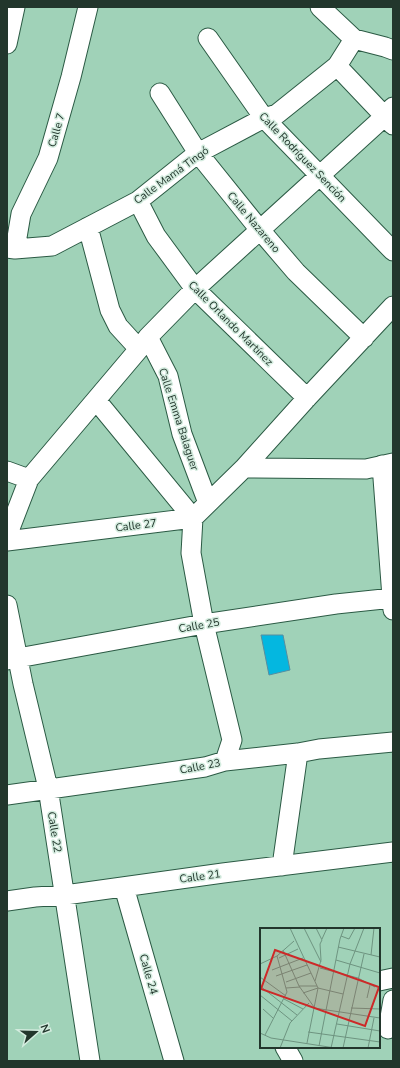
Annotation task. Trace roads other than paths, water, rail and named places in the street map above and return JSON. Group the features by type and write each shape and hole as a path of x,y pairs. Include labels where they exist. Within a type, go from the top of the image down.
{"street":[{"path":"7,44 15,7"},
{"name":"Calle 7","path":"11,248 21,214 48,158 71,77 88,7"},
{"path":"320,7 354,39 393,50"},
{"name":"Calle Rodríguez Sención","path":"208,38 264,118 393,251"},
{"name":"Calle Mamá Tingó","path":"11,248 52,246 138,201 198,153 264,118 277,114 336,66 354,39"},
{"path":"7,536 29,479 143,343 195,289 320,175 390,116 336,66"},
{"name":"Calle Nazareno","path":"160,93 198,153 260,230 296,272 364,338"},
{"name":"Calle Orlando Martínez","path":"138,201 156,236 195,289 307,398"},
{"name":"Calle Emma Balaguer","path":"88,227 110,310 118,326 143,343 168,376 182,434 208,503"},
{"path":"225,761 232,740 204,624 191,553 193,518 244,468 393,306"},
{"path":"96,400 193,518"},
{"path":"244,468 366,469 388,464 392,602"},
{"path":"7,471 29,479"},
{"name":"Calle 27","path":"7,541 193,518"},
{"name":"Calle 25","path":"13,659 204,624 336,604 392,602"},
{"name":"Calle 22","path":"7,605 13,659 23,684 48,788 90,1061"},
{"name":"Calle 23","path":"7,794 206,766 225,761 298,753 319,749 393,742"},
{"path":"282,866 298,753"},
{"name":"Calle 21","path":"7,901 65,895 223,872 393,852"},
{"name":"Calle 24","path":"124,887 174,1061"},
{"path":"380,981 393,978"},
{"path":"388,1029 393,1000"},
{"path":"286,1048 293,1061"}]}
